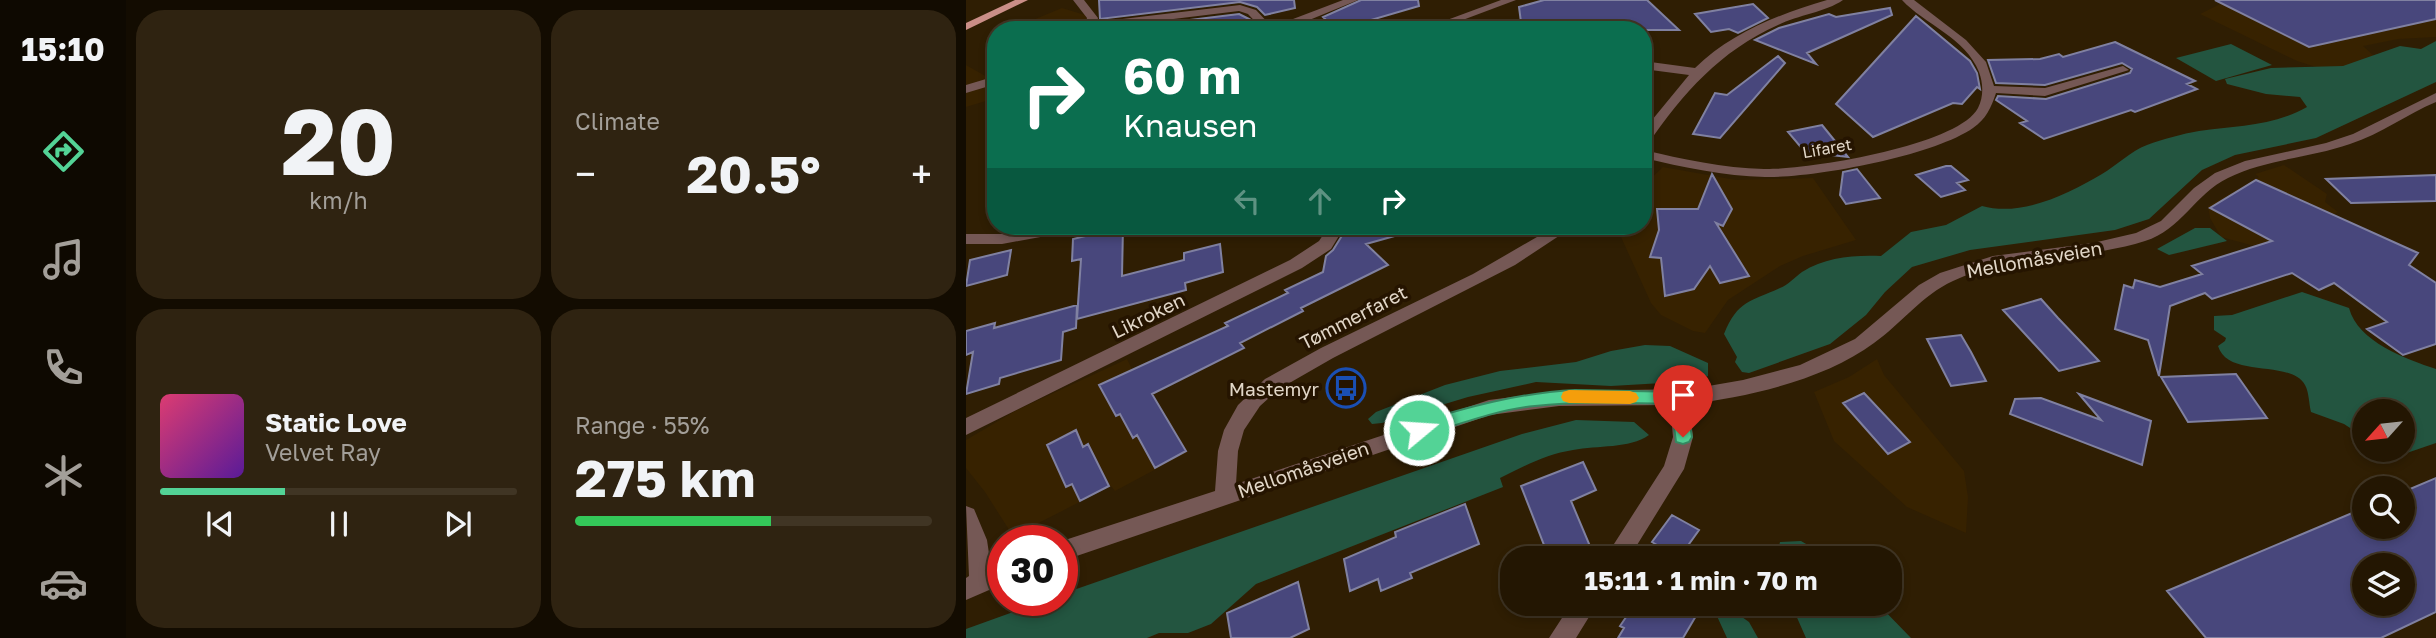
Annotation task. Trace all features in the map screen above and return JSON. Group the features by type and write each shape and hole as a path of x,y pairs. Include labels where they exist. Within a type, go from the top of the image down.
{"main road":[{"path":"966,27 1023,0"}],"street":[{"path":"1078,0 1092,15 1091,21"},
{"path":"1296,21 1353,0"},
{"path":"1451,21 1511,0"},
{"path":"1652,128 1695,72 1712,57 1757,30 1795,13 1838,0"},
{"path":"1907,0 1976,57 1987,74 1989,89 2040,93 2123,70"},
{"path":"1142,21 1240,8 1252,12 1262,21"},
{"path":"1652,66 1695,72"},
{"path":"966,89 987,83"},
{"name":"Lifaret","path":"1652,156 1721,169 1763,173 1833,166 1913,149 1945,138 1980,116 1987,104 1989,89"},
{"name":"Mellomåsveien","path":"1078,546 1430,426 1512,402 1575,396 1679,397 1765,382 1840,357 1872,336 1931,285 1958,271 1989,263 2108,246 2154,233 2175,219 2202,189 2227,173 2252,163 2348,141 2436,97"},
{"path":"966,239 1002,239 1024,235"},
{"name":"Likroken","path":"966,427 1296,264 1325,245 1331,235"},
{"name":"Tømmerfaret","path":"1225,496 1229,441 1245,409 1270,385 1552,235"},
{"path":"1624,546 1674,469 1683,437 1679,397"},
{"path":"966,516 976,540 983,581"},
{"path":"1561,638 1577,616"}],"shaded area":[{"path":"2228,0 2436,0 2436,37 2398,39 2363,46 2375,57 2338,74 2297,61 2200,14"},
{"path":"1062,8 1085,15 1087,20 1086,21 1031,21"},
{"path":"966,65 987,77 987,101 966,107"},
{"path":"2284,165 2327,194 2325,202 2338,212 2274,245 2251,245 2221,237 2210,218 2208,206 2259,177 2255,174"},
{"path":"1663,167 1736,180 1813,178 1856,240 1780,266 1728,300 1705,333 1693,331 1661,315 1651,303 1620,235 1652,235 1652,177"},
{"path":"1127,359 1146,397 1164,421 1169,419 1188,452 1115,491 1111,486 1035,525 1006,525 966,468 966,440 1017,410"},
{"path":"1877,359 1884,375 1964,471 1968,497 1966,533 1907,507 1834,441 1814,392 1849,377"}],"green space":[{"path":"2436,41 2436,82 2316,138 2235,155 2202,170 2149,219 2115,230 1970,250 1912,267 1885,292 1866,315 1830,344 1749,373 1742,372 1735,362 1737,357 1724,334 1734,314 1753,300 1783,287 1811,267 1840,258 1881,256 1911,232 1946,225 1982,206 2013,208 2044,202 2089,182 2135,151 2159,141 2199,131 2268,122 2307,107 2300,97 2266,94 2227,84 2225,79 2271,68 2343,66 2400,46 2421,49"},
{"path":"2231,44 2272,65 2216,81 2176,58"},
{"path":"2195,228 2210,228 2227,241 2169,255 2157,249"},
{"path":"2302,292 2349,308 2354,320 2373,340 2411,360 2436,369 2436,443 2415,450 2415,399 2352,399 2352,429 2311,412 2305,385 2298,377 2246,366 2224,356 2218,346 2226,338 2214,330 2214,316 2232,315"},
{"path":"1645,345 1670,346 1708,363 1708,376 1697,381 1611,386 1536,382 1468,397 1382,423 1372,424 1368,419 1376,412 1445,385 1500,371 1576,362 1611,351"},
{"path":"1576,420 1634,422 1649,435 1632,443 1573,450 1536,461 1500,478 1503,487 1256,584 1211,624 1188,633 1159,633 1147,638 966,638 966,629 1002,616 1078,616 1078,588 1522,434"},
{"path":"1801,541 1810,546 1779,546 1780,542"},
{"path":"1717,616 1741,616 1749,622 1758,638 1727,638"},
{"path":"1796,616 1890,616 1911,638 1806,638"}],"building":[{"path":"1099,0 1294,0 1295,8 1265,15 1257,7 1240,2 1100,19"},
{"path":"1361,0 1418,0 1419,6 1368,21 1327,21 1323,17"},
{"path":"1544,0 1647,0 1679,30 1652,30 1652,21 1521,21 1519,7"},
{"path":"2215,0 2436,0 2436,19 2309,47"},
{"path":"1753,4 1768,18 1738,33 1729,29 1711,32 1695,14"},
{"path":"1890,8 1892,15 1807,53 1816,64 1755,40 1779,28 1829,14 1836,17"},
{"path":"1239,14 1249,19 1244,21 1181,21"},
{"path":"1916,16 1970,61 1977,73 1980,89 1977,87 1962,104 1953,103 1873,137 1836,104"},
{"path":"2115,42 2195,81 2187,84 2197,89 2135,112 2131,110 2044,139 2020,123 2027,121 1996,100 1998,96 2046,99 2130,73 2132,69 2122,63 2045,85 1996,83 1988,60 2040,59 2059,54 2063,57"},
{"path":"1778,56 1785,63 1720,138 1693,134 1715,93 1727,95"},
{"path":"1822,125 1848,157 1805,152 1788,132"},
{"path":"1951,166 1968,180 1957,183 1965,190 1941,197 1916,175"},
{"path":"1857,169 1880,198 1846,204 1840,195 1843,172"},
{"path":"1712,174 1732,209 1723,226 1716,223 1749,276 1720,283 1710,266 1694,289 1665,296 1661,258 1650,257 1659,230 1657,209 1698,209"},
{"path":"2436,175 2436,201 2351,203 2326,179"},
{"path":"2256,180 2418,253 2409,265 2436,283 2436,344 2403,355 2367,329 2387,322 2334,283 2319,290 2292,273 2212,299 2205,293 2170,306 2159,376 2148,340 2115,329 2124,285 2133,288 2135,280 2160,287 2202,274 2192,266 2272,241 2210,208"},
{"path":"1090,235 1123,235 1122,276 1184,260 1184,253 1220,244 1223,272 1185,283 1186,290 1077,319 1081,259 1072,261 1073,239"},
{"path":"1342,235 1398,235 1366,244 1388,265 1301,308 1303,311 1240,343 1244,348 1152,394 1186,451 1155,468 1137,435 1133,438 1120,414 1116,416 1099,385 1228,326 1225,323 1288,293 1285,290 1323,272 1326,256"},
{"path":"1011,250 1007,275 966,286 970,260"},
{"path":"2041,299 2099,361 2059,371 2003,310"},
{"path":"1077,305 1076,328 1063,332 1061,360 1000,378 999,384 966,394 973,352 966,355 966,331 995,323 994,328"},
{"path":"1961,335 1986,381 1951,386 1927,339"},
{"path":"2236,374 2267,418 2188,422 2161,377"},
{"path":"1864,393 1910,442 1888,454 1843,403"},
{"path":"2079,394 2151,421 2142,465 2010,414 2015,399 2041,398 2101,420"},
{"path":"1076,430 1083,447 1088,444 1109,486 1080,501 1072,484 1066,487 1047,445"},
{"path":"1583,462 1596,490 1571,501 1590,546 1544,546 1521,486"},
{"path":"2436,478 2436,612 2381,638 2206,638 2167,591 2352,513 2352,539 2415,539 2415,487"},
{"path":"1465,504 1479,544 1410,573 1412,578 1381,591 1378,579 1350,591 1344,559 1396,537 1395,532"},
{"path":"1672,515 1699,530 1688,546 1659,546 1652,542"},
{"path":"1298,582 1309,629 1290,638 1231,638 1227,613"},
{"path":"1627,616 1696,616 1683,638 1618,638 1624,628 1620,626"}],"slow traffic":[{"path":"1569,397 1630,398"}],"place":[{"name":"Mastemyr","path":"1346,388"}],"route":[{"path":"1419,430 1489,408 1533,399 1575,396 1679,397 1683,437"}]}
